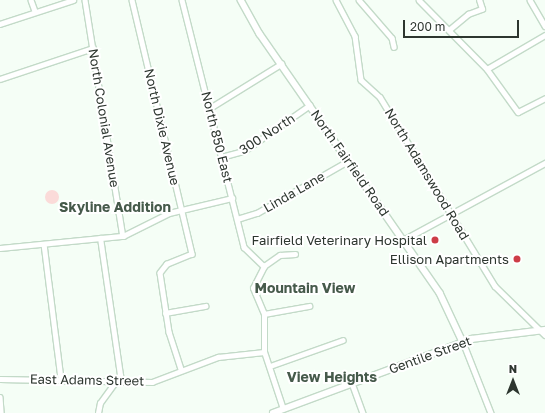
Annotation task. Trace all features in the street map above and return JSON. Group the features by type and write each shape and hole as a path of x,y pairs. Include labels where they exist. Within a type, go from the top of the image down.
{"main road":[{"name":"North Fairfield Road","path":"241,0 281,64 442,296 463,342"},
{"name":"Gentile Street","path":"273,413 463,342 489,335 543,332"}],"street":[{"path":"31,0 35,11"},
{"path":"0,24 35,11 73,0"},
{"name":"North Colonial Avenue","path":"85,0 123,236"},
{"name":"North Dixie Avenue","path":"132,0 192,254 162,268 160,283 166,313"},
{"name":"North 850 East","path":"182,0 244,246 264,266"},
{"name":"North Adamswood Road","path":"337,0 355,36 361,80 380,97 495,286 543,332"},
{"path":"359,0 392,38 394,47"},
{"path":"420,0 487,69 508,104 518,112 545,98"},
{"path":"449,30 468,14 482,9 479,0"},
{"path":"530,0 545,26"},
{"path":"487,69 545,35"},
{"path":"0,79 93,48"},
{"path":"210,108 281,64"},
{"name":"300 North","path":"222,157 244,151 310,105"},
{"name":"Linda Lane","path":"237,219 257,213 348,161"},
{"path":"403,240 545,163"},
{"path":"0,248 123,236 181,208 232,198"},
{"path":"98,413 104,395 120,376 100,238"},
{"path":"44,244 61,378"},
{"path":"283,409 270,366 264,352 264,314 253,288 264,266 280,255 295,254"},
{"path":"181,369 166,313 205,306"},
{"path":"264,314 309,306"},
{"path":"270,366 343,340"},
{"path":"463,342 491,413"},
{"name":"East Adams Street","path":"0,379 61,378 152,382 181,369 218,357 264,352"},
{"path":"352,383 363,413"},
{"path":"0,396 1,413"}],"shaded area":[{"path":"49,190 55,190 59,194 59,200 55,204 49,204 45,200 45,194"}],"place":[{"name":"Fairfield Veterinary Hospital","path":"435,240"},
{"name":"Ellison Apartments","path":"517,259"}],"district":[{"name":"Skyline Addition","path":"115,207"},
{"name":"Mountain View","path":"305,288"},
{"name":"View Heights","path":"332,377"}]}
